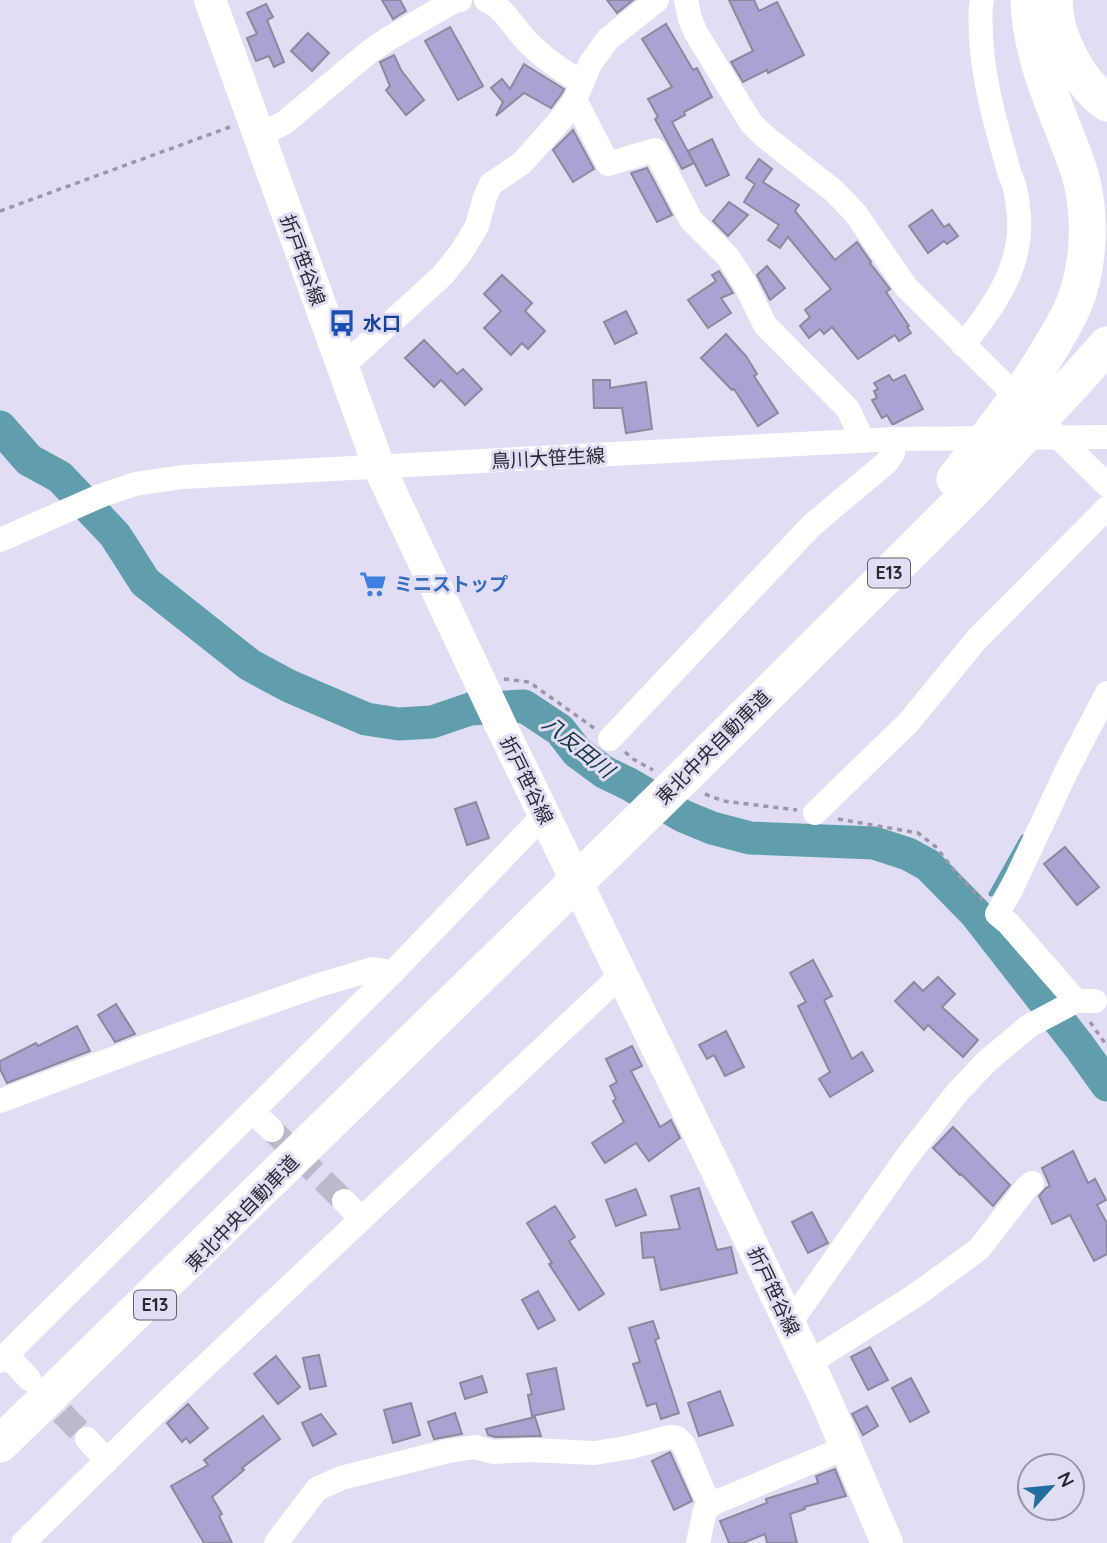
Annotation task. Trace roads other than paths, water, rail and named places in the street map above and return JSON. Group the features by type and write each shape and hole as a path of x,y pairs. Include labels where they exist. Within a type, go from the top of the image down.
{"highway":[{"path":"970,489 1023,391 1063,327 1078,293 1085,261 1088,230 1086,200 1079,170 1037,58 1030,26 1029,0"},
{"path":"1054,0 1060,34 1069,57 1084,79 1107,103"},
{"path":"970,489 1090,379 1107,345"},
{"name":"東北中央自動車道","path":"0,1444 684,778 970,489"},
{"name":"東北中央自動車道","path":"0,1468 311,1142"}],"main road":[{"name":"折戸笹谷線","path":"210,0 379,467 809,1363 887,1543"}],"street":[{"path":"255,127 284,123 387,39 460,0"},
{"path":"486,0 510,18 525,38 579,92 608,164 655,150 691,220 728,257 744,282 765,326 848,409 863,441"},
{"path":"342,367 443,275 478,226 491,184 522,163 562,118 579,92 590,64 608,39 657,0"},
{"path":"686,0 696,33 751,123 834,191 856,214 905,287 1107,485"},
{"path":"963,345 985,318 1009,276 1016,256 1020,230 1015,184 1010,175 987,93 979,12 982,0"},
{"name":"鳥川大笹生線","path":"0,540 100,496 135,484 182,477 894,439 1107,437"},
{"path":"610,739 812,525 886,463 893,453 894,439"},
{"path":"815,813 908,723 977,639 1107,508"},
{"path":"790,1323 905,1158 956,1094 986,1062 1029,1026 1079,1003 997,914 1107,693"},
{"path":"29,1379 3,1357 393,972 544,815"},
{"path":"0,1101 318,985 373,969 393,972"},
{"path":"23,1543 622,974"},
{"path":"253,1112 272,1130"},
{"path":"809,1363 916,1295 979,1250 1032,1184"},
{"path":"344,1201 362,1219"},
{"path":"276,1543 317,1489 341,1478 447,1451 475,1447 493,1452 530,1450 595,1453 669,1437 677,1438 684,1445 705,1493 714,1503"},
{"path":"87,1440 107,1461"},
{"path":"698,1543 705,1510 714,1503 847,1447"}],"waterway":[{"name":"八反田川","path":"0,427 29,460 60,477 115,535 145,582 250,665 289,686 366,719 399,724 432,722 470,709 524,706 560,730 577,752 604,772 683,816 712,828 750,838 874,843 908,854 928,865 976,914 1107,1085"},
{"path":"991,894 1023,837"}],"tunnel":[{"path":"272,1130 344,1201"},
{"path":"37,1387 87,1439"}],"place":[{"name":"水口","path":"342,323"},
{"name":"ミニストップ","path":"373,584"}]}
